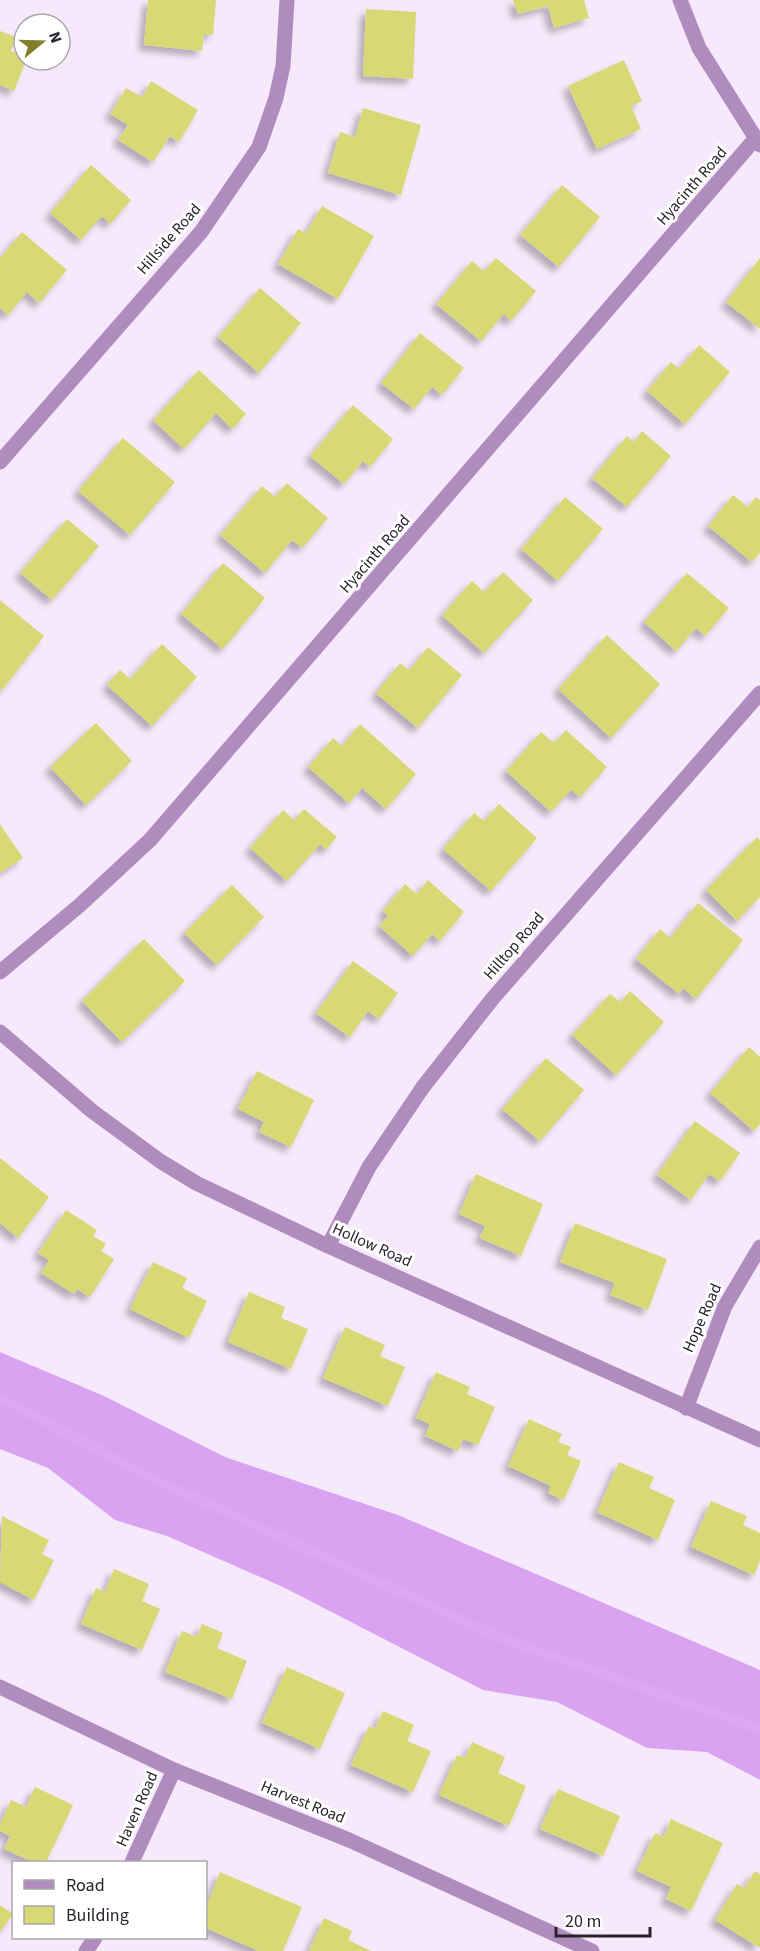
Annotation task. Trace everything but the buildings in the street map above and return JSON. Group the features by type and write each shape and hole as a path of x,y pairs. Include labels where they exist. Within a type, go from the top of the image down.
{"street":[{"name":"Hillside Road","path":"0,462 201,232 253,156 276,99 282,66 287,0"},
{"path":"680,0 699,48 758,142"},
{"name":"Hyacinth Road","path":"0,972 80,905 150,840 758,142"},
{"name":"Hilltop Road","path":"328,1246 369,1167 423,1087 493,998 760,693"},
{"name":"Hollow Road","path":"0,1032 92,1111 160,1161 196,1183 328,1246 760,1440"},
{"name":"Hope Road","path":"686,1408 725,1306 760,1246"},
{"name":"Harvest Road","path":"0,1687 174,1770 349,1840 591,1951"},
{"name":"Haven Road","path":"133,1861 174,1770"}],"shaded area":[{"path":"0,1352 104,1396 225,1457 398,1515 760,1670 760,1780 707,1752 647,1748 557,1702 483,1690 283,1587 167,1536 115,1520 48,1468 0,1449"}],"waterway":[{"path":"0,1398 152,1478 499,1637 760,1729"}]}
